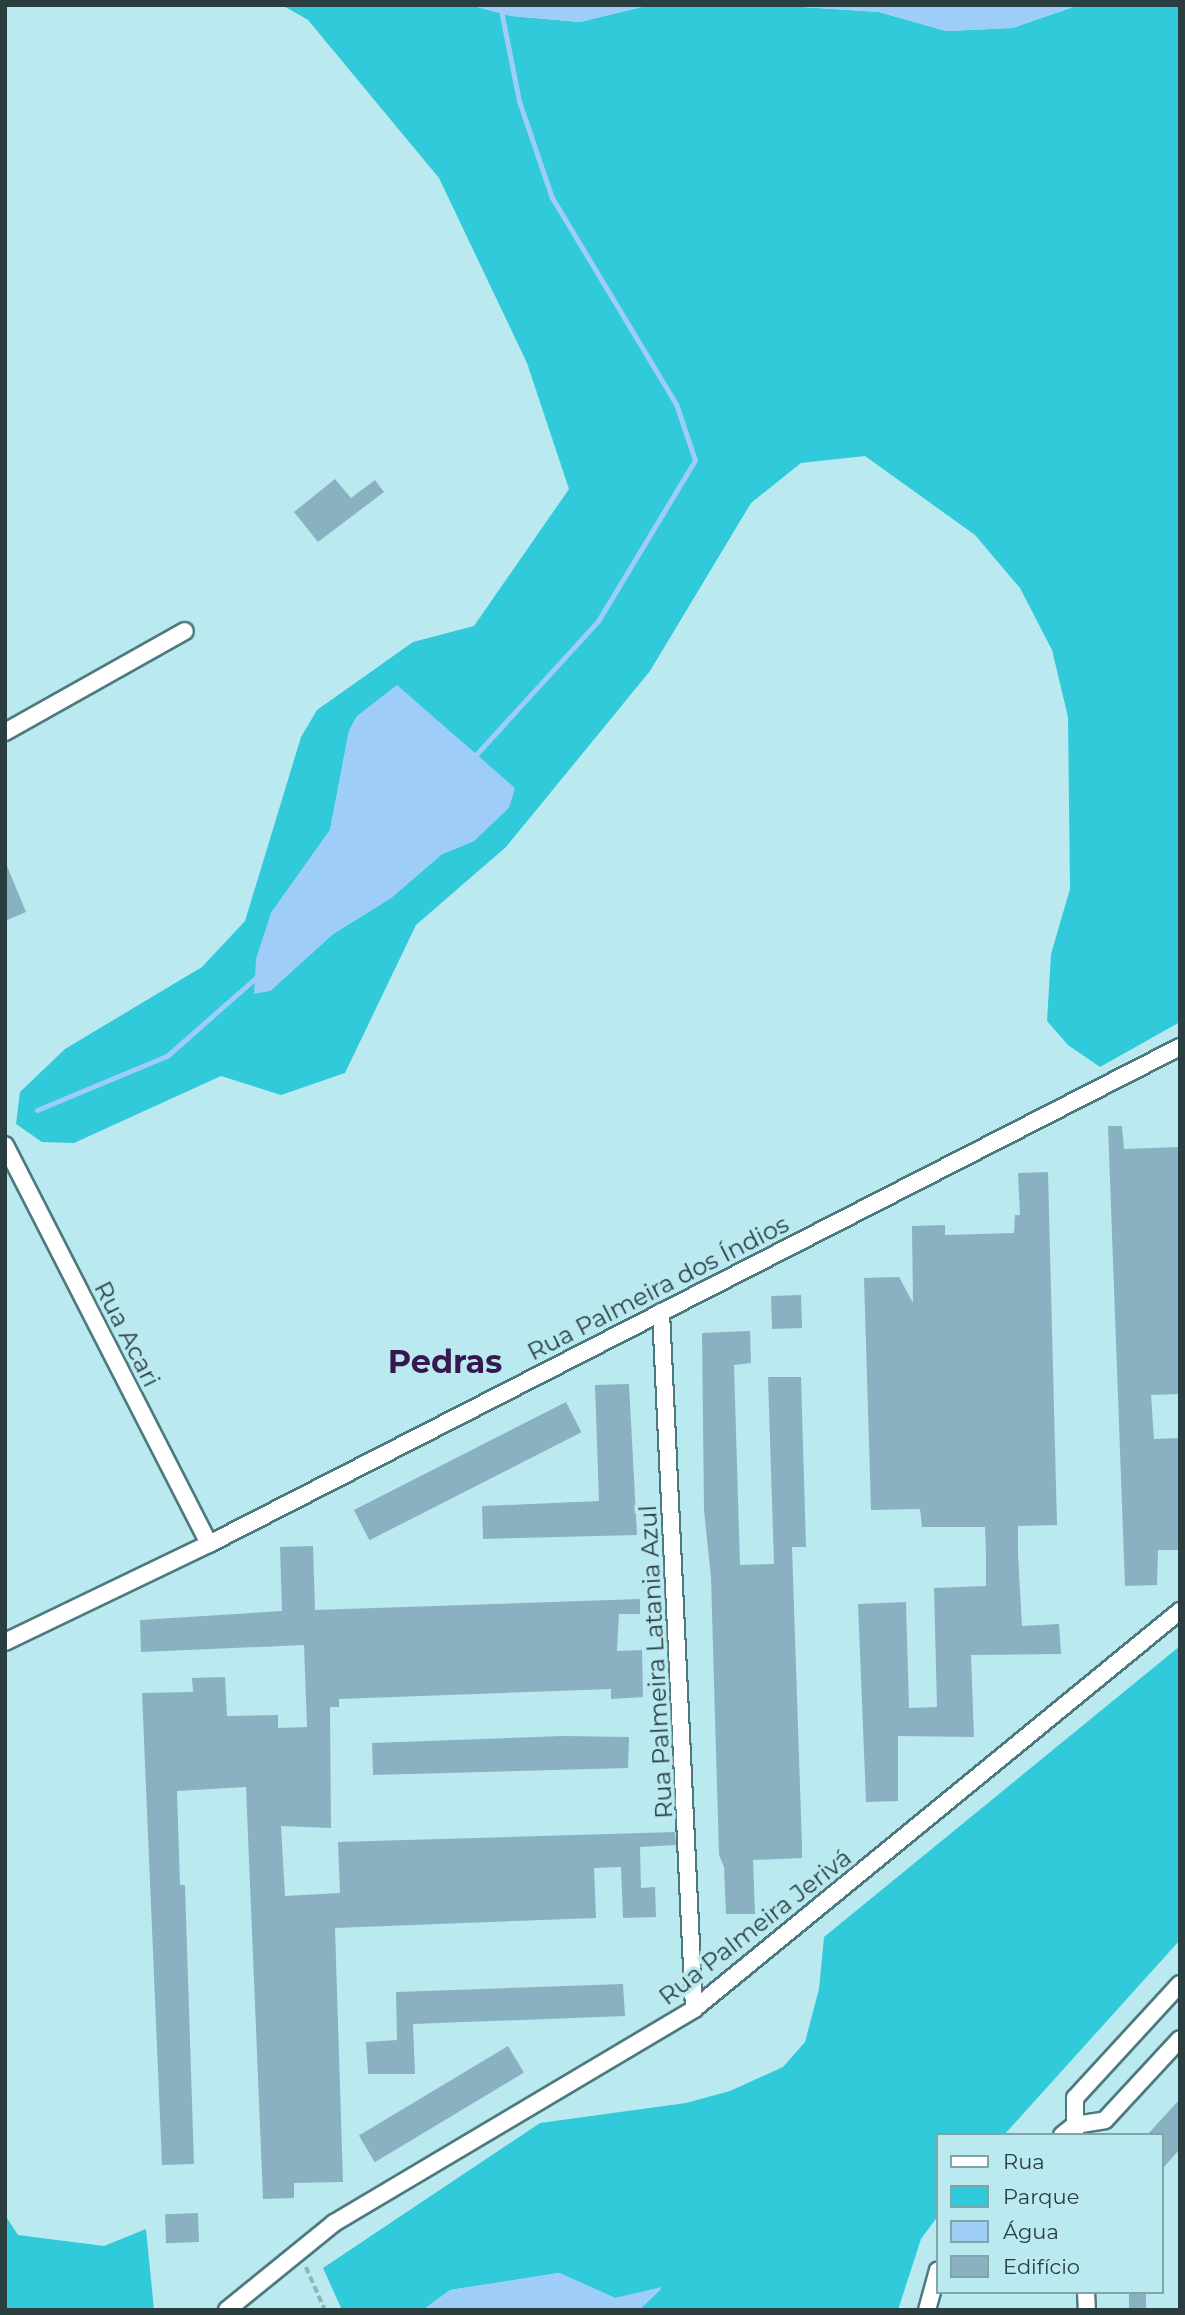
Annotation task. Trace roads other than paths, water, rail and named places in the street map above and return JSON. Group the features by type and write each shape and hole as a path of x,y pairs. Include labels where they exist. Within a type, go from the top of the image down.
{"street":[{"path":"5,732 185,631"},
{"name":"Rua Palmeira dos Índios","path":"5,1642 209,1544 1180,1047"},
{"name":"Rua Acari","path":"5,1145 209,1544"},
{"name":"Rua Palmeira Latania Azul","path":"661,1312 694,2009"},
{"name":"Rua Palmeira Jerivá","path":"227,2310 334,2223 694,2009 1180,1611"},
{"path":"1180,1984 1075,2098 1071,2132 1105,2120 1180,2039"},
{"path":"927,2310 936,2277"}],"water":[{"path":"470,5 650,5 580,22 511,16"},
{"path":"772,5 1079,5 1012,28 946,31 879,12"},
{"path":"397,685 515,788 509,808 474,841 442,854 391,898 333,934 270,991 254,994 256,959 271,913 330,830 349,731 357,716"},
{"path":"559,2273 615,2298 662,2287 639,2310 423,2310 450,2290"}],"waterway":[{"path":"472,759 598,621 695,460 676,404 552,198 519,101 500,5"},
{"path":"37,1110 167,1056 259,975"}],"district":[{"name":"Pedras","path":"445,1362"}]}
